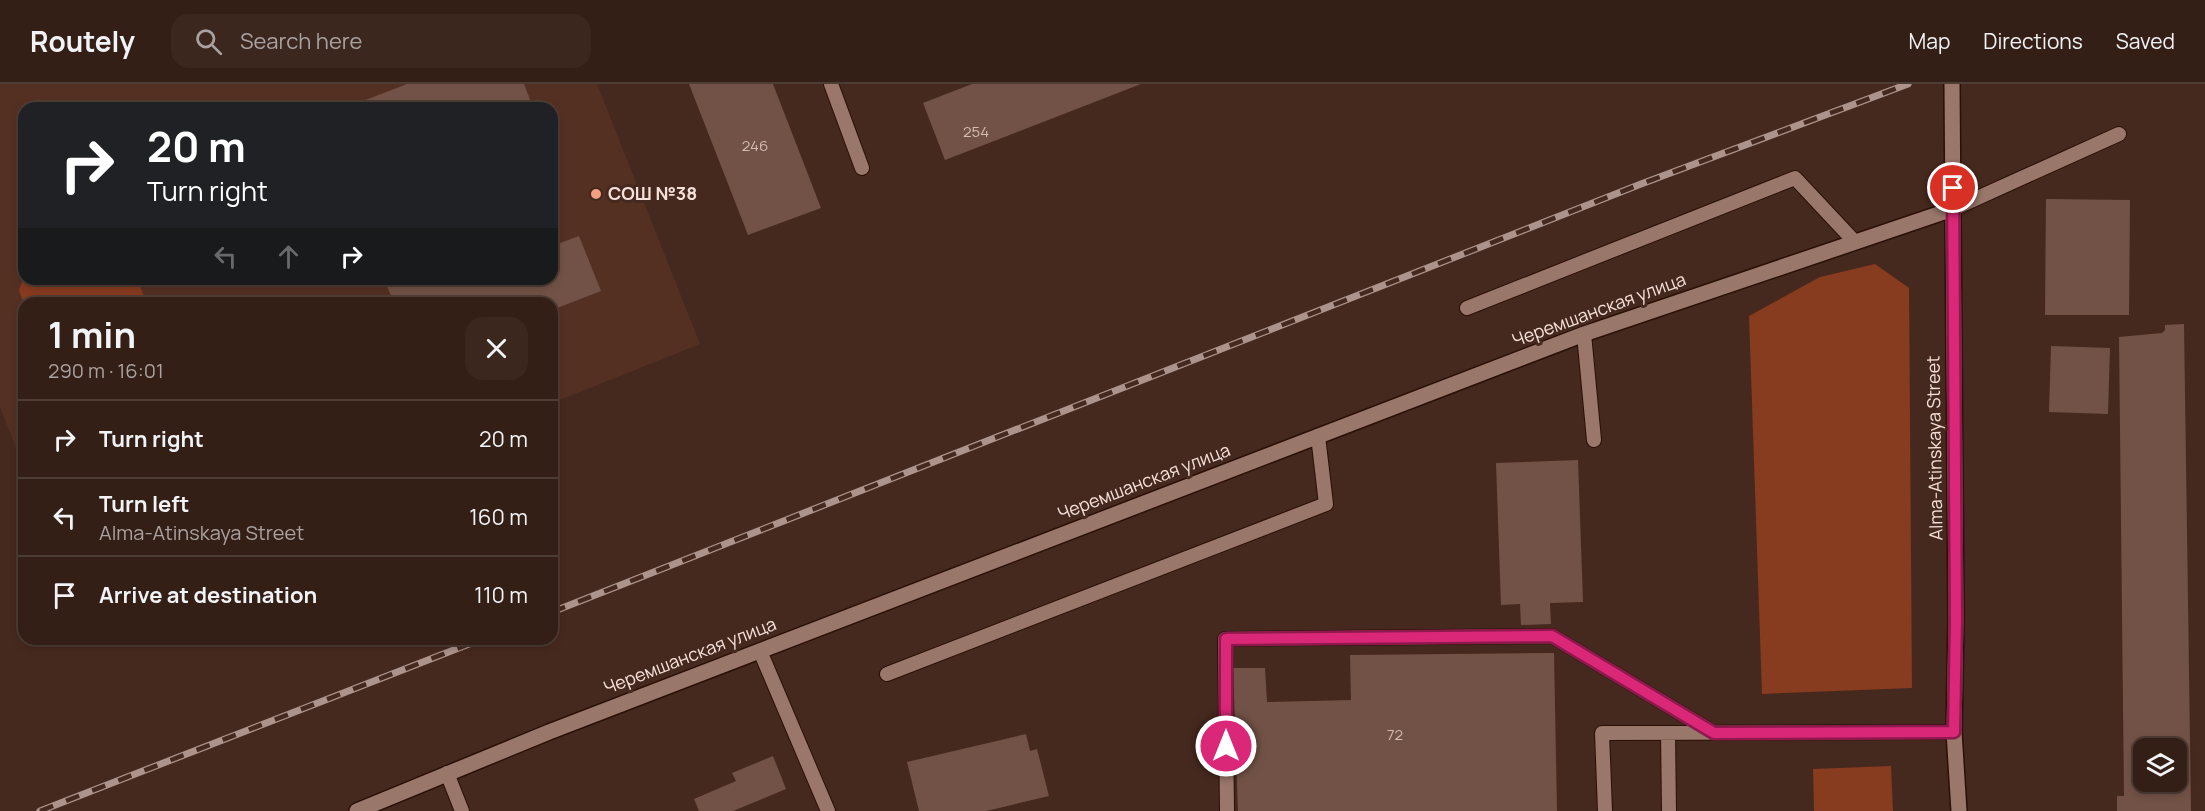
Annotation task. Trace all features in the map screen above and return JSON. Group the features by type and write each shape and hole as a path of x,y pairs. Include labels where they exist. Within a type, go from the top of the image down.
{"street":[{"name":"Alma-Atinskaya Street","path":"1952,84 1956,608 1954,732 1959,811"},
{"name":"Черемшанская улица","path":"357,811 447,773 760,651 1584,334 1953,209"}],"lane":[{"path":"831,84 862,168"},
{"path":"1953,209 2119,134"},
{"path":"1467,308 1795,178 1854,241"},
{"path":"1584,334 1594,440"},
{"path":"887,674 1326,504 1318,436"},
{"path":"1227,811 1226,639 1552,636 1714,733"},
{"path":"760,651 828,811"},
{"path":"1605,811 1602,733 1954,732"},
{"path":"1668,733 1669,811"},
{"path":"447,773 462,811"}],"shaded area":[{"name":"СОШ №38","path":"0,84 597,84 700,344 558,401 558,297 18,297 18,452 0,407"},
{"path":"1875,264 1909,288 1912,688 1762,694 1749,316 1820,277"},
{"path":"21,285 140,285 144,297 22,297 19,290"},
{"path":"1891,766 1893,811 1814,811 1813,769"}],"building":[{"path":"407,84 524,84 531,102 360,102"},
{"path":"689,84 773,84 821,208 748,235"},
{"path":"972,84 1141,84 945,160 923,103"},
{"path":"2046,199 2130,200 2129,315 2045,315"},
{"path":"579,236 601,291 558,308 558,297 392,297 386,285 558,285 558,244"},
{"path":"2184,324 2191,811 2117,811 2117,796 2124,796 2119,337 2162,333 2165,325"},
{"path":"2051,346 2110,348 2108,414 2049,412"},
{"path":"1578,460 1583,602 1550,603 1551,624 1521,625 1520,604 1501,605 1496,463"},
{"path":"1554,653 1557,811 1238,811 1233,668 1265,668 1267,702 1351,700 1350,655"},
{"path":"1026,734 1030,751 1037,749 1049,796 986,811 919,811 907,762"},
{"path":"773,756 786,789 733,811 699,811 694,799 736,781 732,773"}],"railway":[{"path":"558,610 1641,184 1908,84"},
{"path":"40,811 467,645"}],"place":[{"name":"СОШ №38","path":"596,194"}],"route":[{"path":"1226,746 1226,639 1552,636 1714,733 1954,732 1956,619 1953,188"}]}
